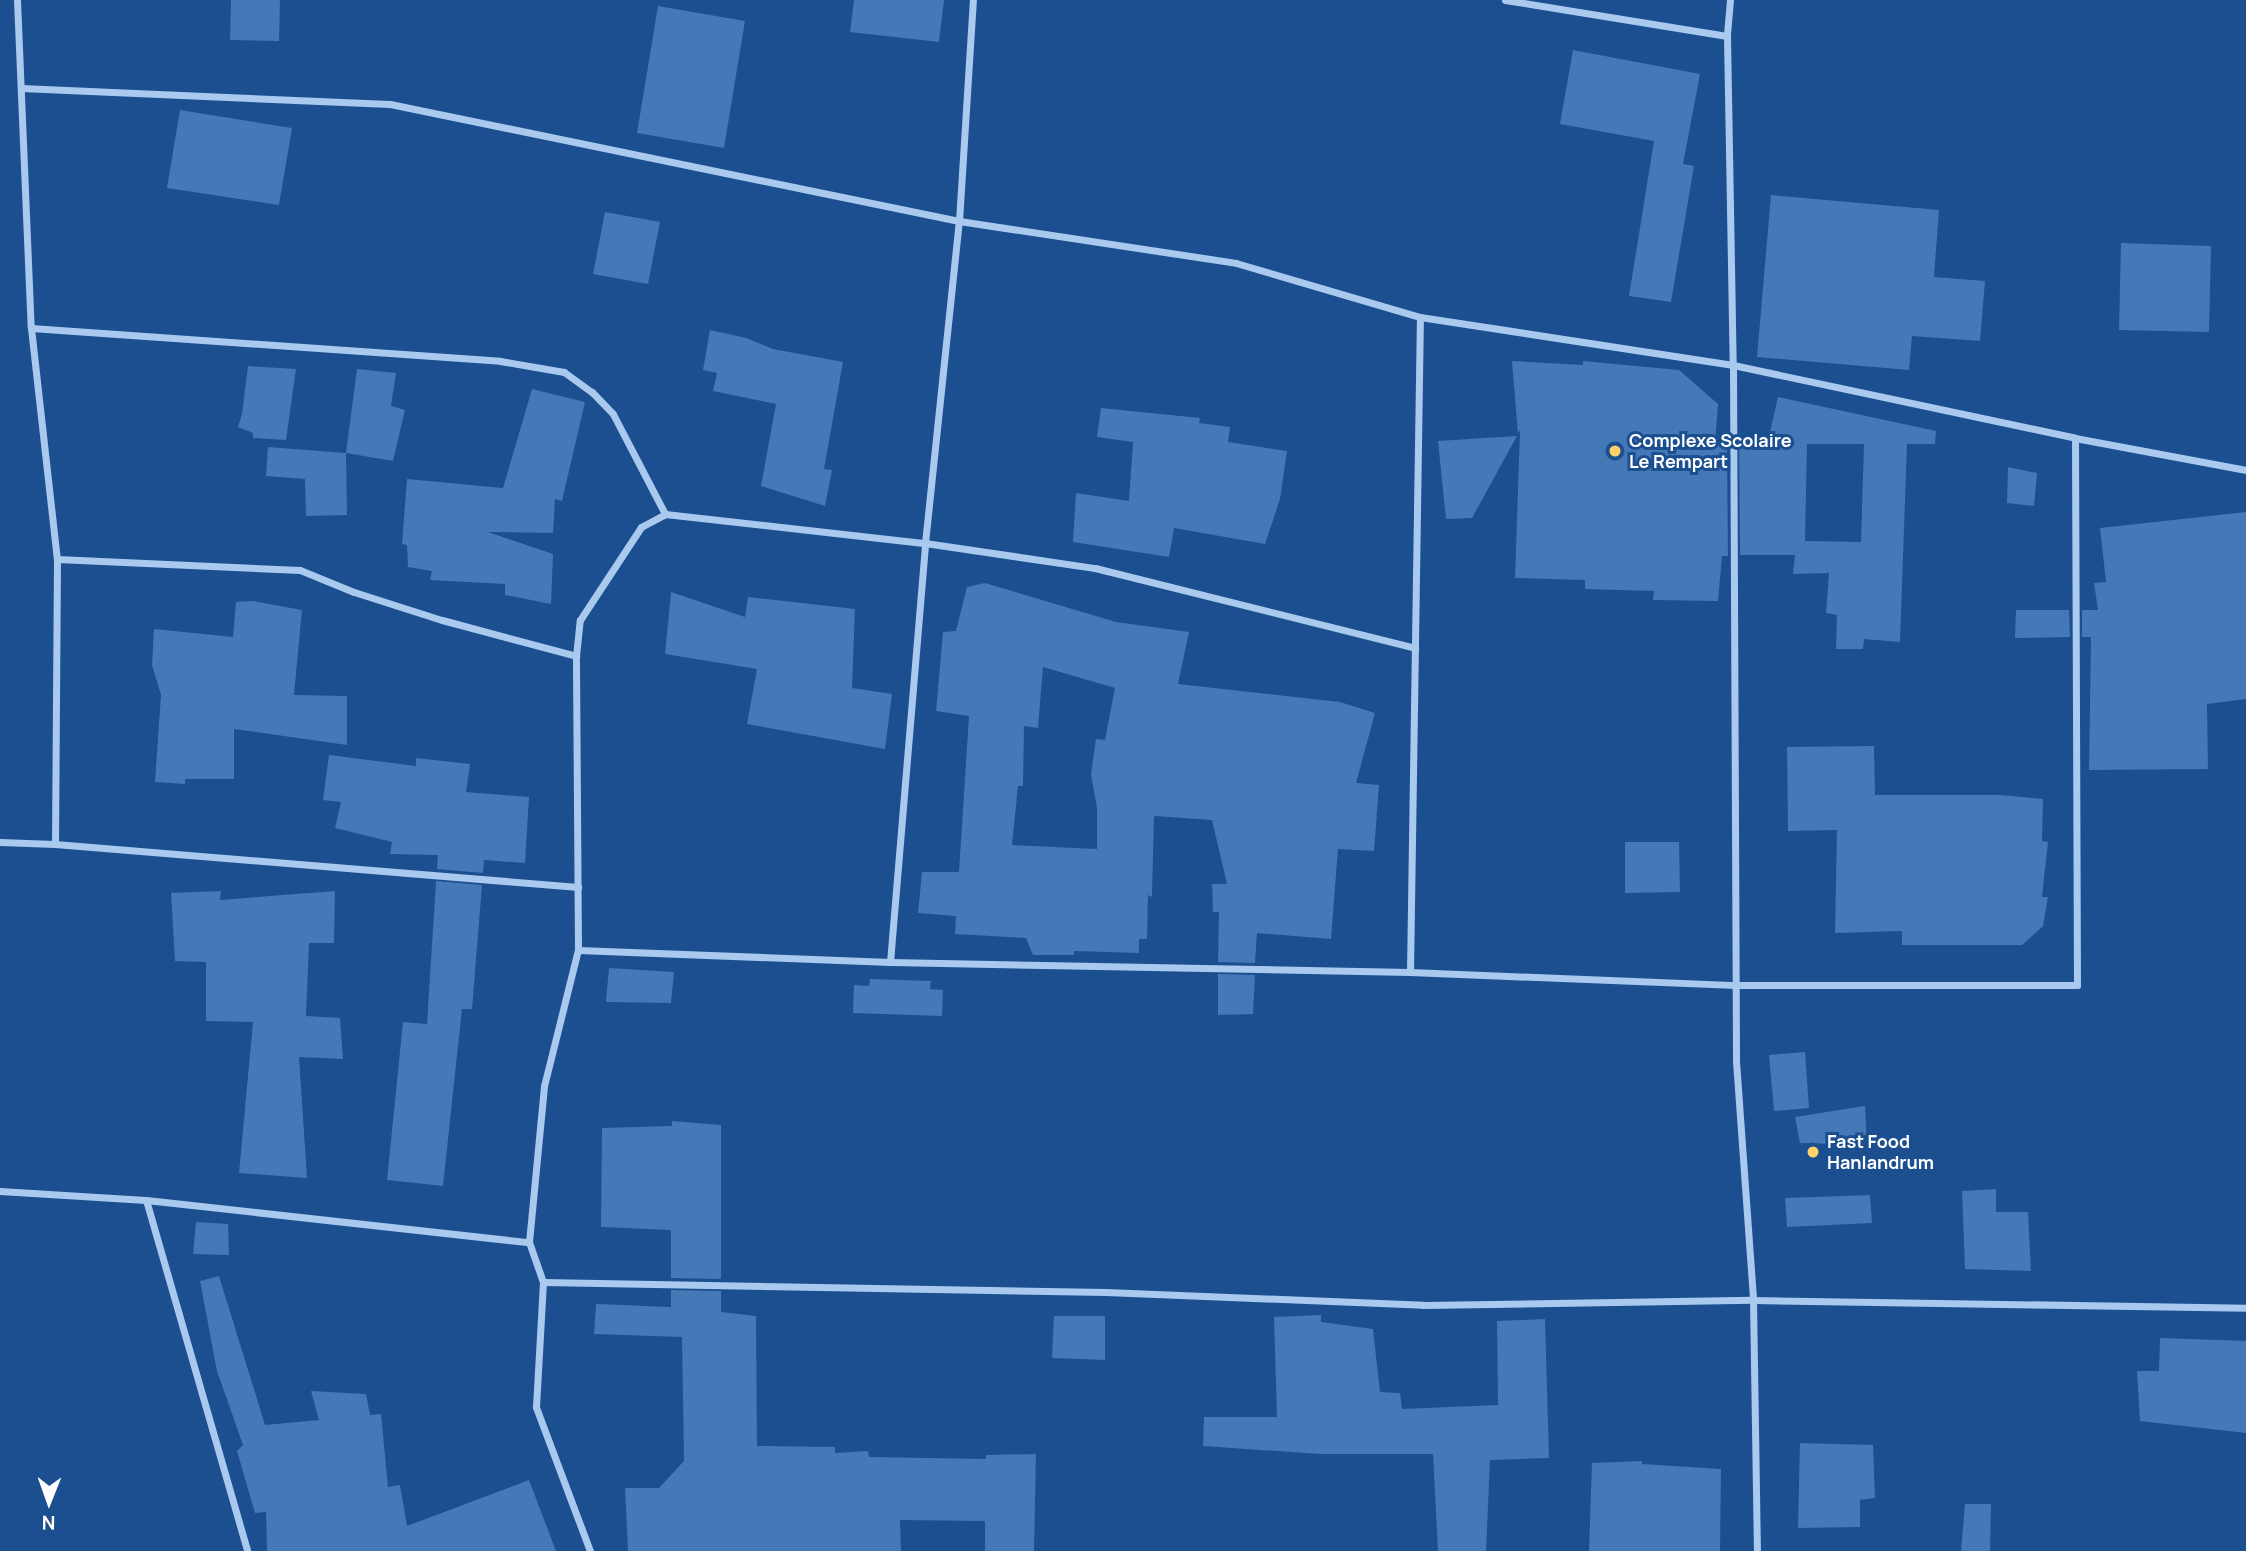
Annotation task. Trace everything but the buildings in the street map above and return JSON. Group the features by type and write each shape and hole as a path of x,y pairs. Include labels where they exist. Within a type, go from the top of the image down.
{"street":[{"path":"17,0 31,328 57,559 55,844"},
{"path":"890,962 925,543 959,221 973,0"},
{"path":"1505,0 1727,36"},
{"path":"1730,0 1727,36 1733,365 1736,1061 1753,1300 1757,1551"},
{"path":"21,88 390,104 959,221 1236,263 1420,317 1733,365 2075,438 2246,470"},
{"path":"1410,972 1420,317"},
{"path":"31,328 500,360 565,373 592,392 613,414 665,514"},
{"path":"578,950 890,962 1410,972 1737,985 2077,985 2075,438"},
{"path":"590,1551 536,1408 543,1282 529,1242 544,1086 578,950 576,656 580,620 640,527 665,514 925,543 1095,568 1415,648"},
{"path":"57,559 300,570 405,608 576,656"},
{"path":"0,842 55,844 578,887"},
{"path":"0,1191 146,1200 529,1242"},
{"path":"146,1200 247,1551"},
{"path":"543,1282 1106,1292 1423,1305 1753,1300 2246,1308"}],"place":[{"name":"Complexe Scolaire Le Rempart","path":"1615,451"},
{"name":"Fast Food Hanlandrum","path":"1813,1152"}]}
